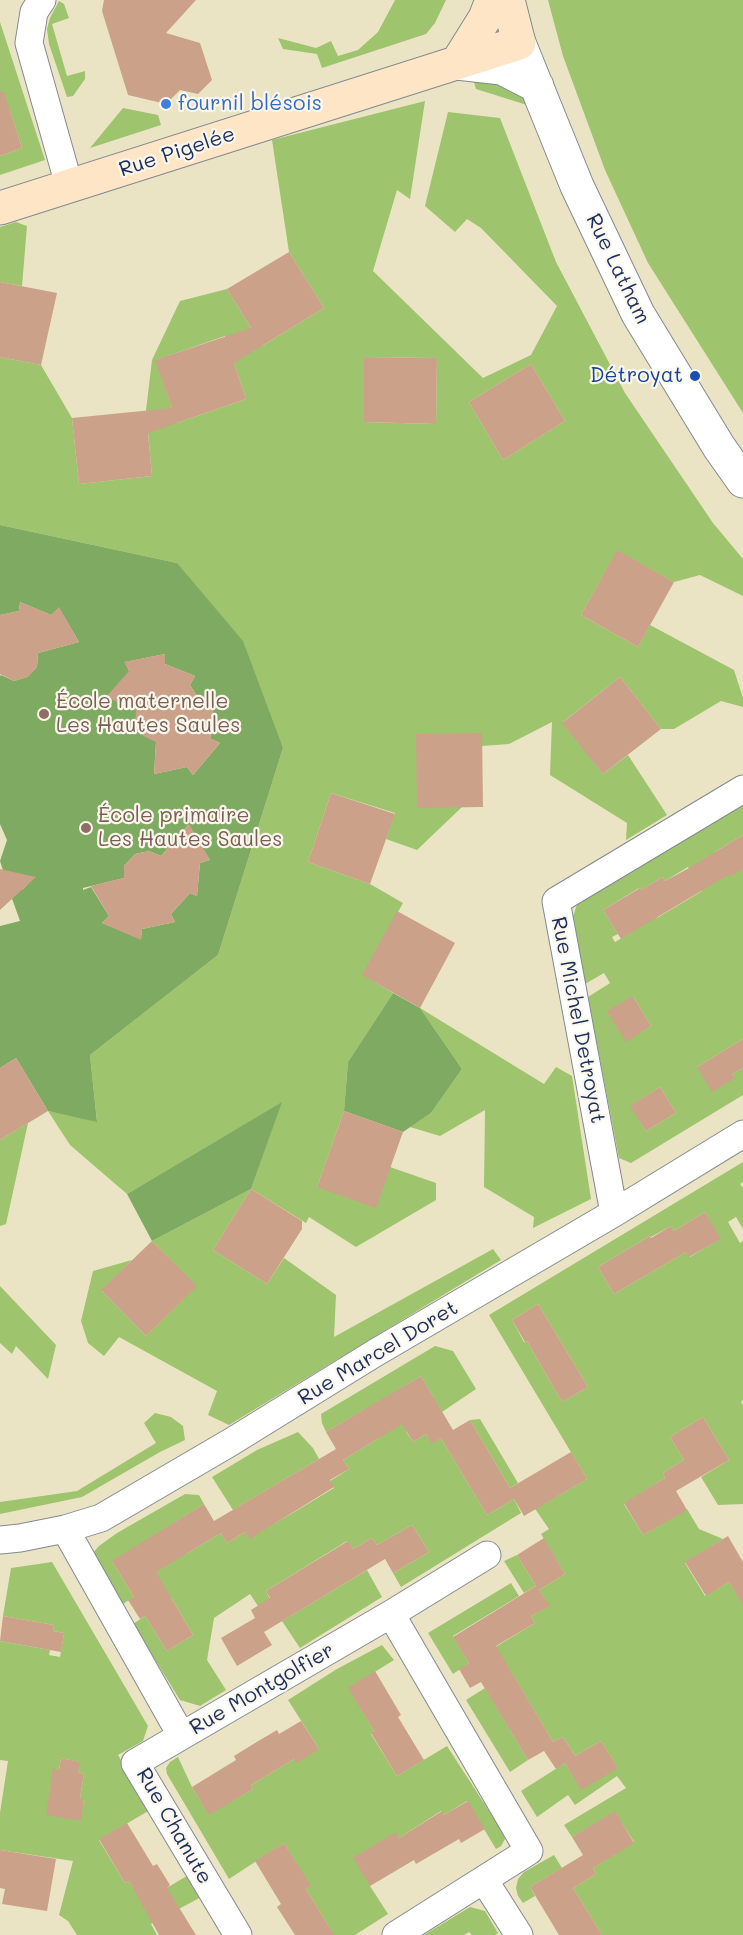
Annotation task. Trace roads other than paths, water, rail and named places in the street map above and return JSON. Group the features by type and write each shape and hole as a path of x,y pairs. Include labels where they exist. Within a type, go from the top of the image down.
{"main road":[{"path":"457,63 486,18 492,0"},
{"path":"508,0 519,43"},
{"name":"Rue Pigelée","path":"0,208 519,43"}],"street":[{"path":"42,0 33,12 29,43 69,185"},
{"name":"Rue Latham","path":"519,43 577,186 638,314 719,447 743,481"},
{"path":"457,63 502,69 537,86"},
{"name":"Rue Michel Detroyat","path":"614,1213 556,902 743,789"},
{"name":"Rue Marcel Doret","path":"0,1540 65,1529 101,1518 743,1134"},
{"name":"Rue Montgolfier","path":"65,1529 181,1735 391,1614 487,1555"},
{"path":"391,1614 529,1851 396,1935"},
{"name":"Rue Chanute","path":"181,1735 135,1763 238,1935"},
{"path":"484,1880 519,1935"}],"place":[{"name":"fournil blésois","path":"166,104"},
{"name":"Détroyat","path":"695,376"},
{"name":"École maternelle Les Hautes Saules","path":"44,714"},
{"name":"École primaire Les Hautes Saules","path":"86,828"}]}
